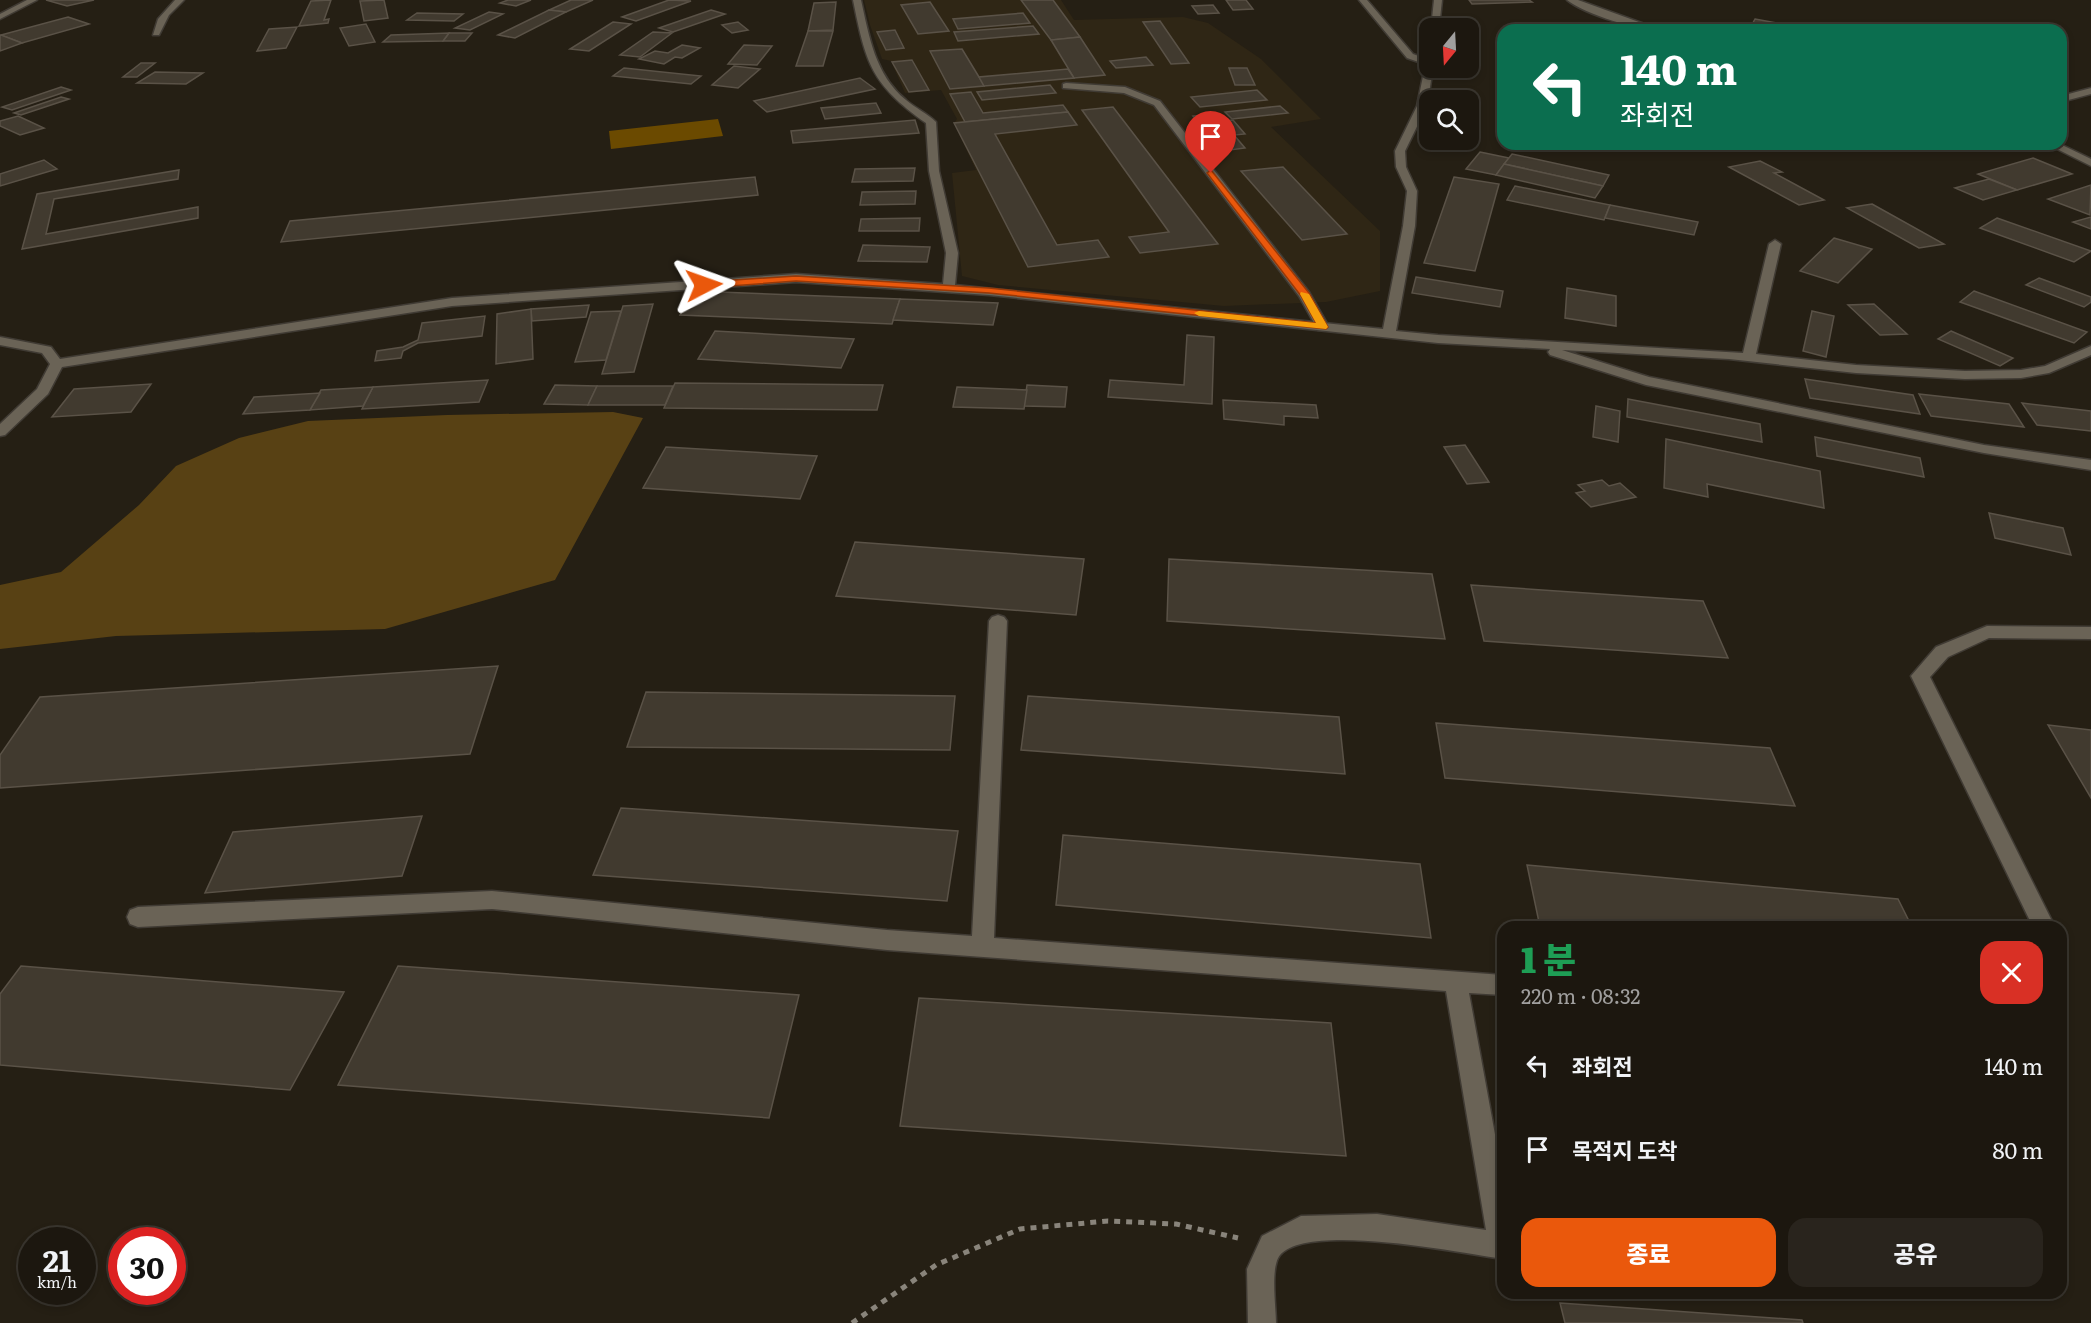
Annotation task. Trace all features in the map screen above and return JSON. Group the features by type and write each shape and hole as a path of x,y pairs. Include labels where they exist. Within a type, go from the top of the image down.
{"street":[{"path":"0,17 33,0"},
{"path":"156,33 161,21 180,0"},
{"path":"857,0 867,48 880,76 901,101 931,122 933,171 952,253 949,288"},
{"path":"1363,0 1410,56 1419,59"},
{"path":"1436,18 1438,0"},
{"path":"1571,0 1593,10 1638,24"},
{"path":"1389,334 1412,191 1401,167 1400,151 1422,106 1426,78"},
{"path":"1066,86 1115,88 1136,92 1157,103 1305,295 1323,327"},
{"path":"2067,97 2091,91"},
{"path":"2064,150 2091,163"},
{"path":"1749,357 1775,244"},
{"path":"57,364 452,302 796,278 949,288 1438,339 1749,357 1867,369 1965,375 2021,374 2049,369 2091,350"},
{"path":"0,340 46,350 57,364"},
{"path":"1530,344 1646,381 1984,449 2091,465"},
{"path":"0,432 43,391 57,364"},
{"path":"982,948 998,621"},
{"path":"2041,921 1920,676 1942,652 1987,632 2091,633"},
{"path":"138,917 492,900 982,948 1497,985"},
{"path":"1456,982 1497,1212"},
{"path":"1262,1323 1261,1269 1271,1245 1300,1229 1377,1227 1497,1245"}],"path":[{"path":"852,1323 936,1265 1020,1229 1108,1221 1176,1224 1271,1245"}],"shaded area":[{"path":"864,0 1061,0 1074,20 1183,17 1208,23 1261,59 1321,119 1271,127 1380,231 1380,291 1326,302 1224,306 998,285 962,276 952,173 976,170 954,123 957,119 941,90 905,93 891,61 882,59"},
{"path":"718,119 723,136 611,149 609,131"},
{"path":"613,412 643,418 555,580 385,629 116,636 0,649 0,585 61,572 139,505 176,466 239,438 308,421 447,415"}],"building":[{"path":"46,0 94,0 67,6"},
{"path":"331,0 324,20 329,19 328,23 299,26 311,1"},
{"path":"384,0 388,18 364,21 360,1"},
{"path":"508,0 531,0 516,6 500,3"},
{"path":"571,0 593,0 566,12 549,10"},
{"path":"669,0 691,1 636,21 622,17"},
{"path":"1021,0 1053,0 1080,37 1051,40"},
{"path":"1226,0 1246,0 1253,9 1233,10"},
{"path":"1469,0 1529,0 1532,2 1472,4"},
{"path":"836,2 833,30 808,31 814,3"},
{"path":"930,2 949,31 918,34 901,5"},
{"path":"1213,5 1219,13 1198,14 1192,6"},
{"path":"549,10 566,12 515,38 498,35"},
{"path":"711,10 725,14 673,32 659,28"},
{"path":"489,12 503,14 470,30 455,28"},
{"path":"417,13 463,14 454,21 407,20"},
{"path":"1023,13 1030,23 958,29 953,19"},
{"path":"68,17 89,24 22,43 1,35"},
{"path":"1755,19 1777,23 1776,24 1752,24"},
{"path":"1160,21 1189,63 1171,64 1143,22"},
{"path":"613,22 631,24 589,51 570,49"},
{"path":"738,22 748,30 732,33 722,25"},
{"path":"366,24 375,42 349,46 340,28"},
{"path":"1033,26 1039,34 958,41 954,32"},
{"path":"297,27 286,48 257,51 269,29"},
{"path":"895,30 904,48 886,50 877,32"},
{"path":"808,31 833,31 823,66 796,66"},
{"path":"653,32 672,33 640,57 620,55"},
{"path":"449,33 472,33 465,41 443,41"},
{"path":"449,33 443,41 383,42 391,35"},
{"path":"1,35 22,43 0,51"},
{"path":"1080,37 1105,75 1074,78 1051,40"},
{"path":"682,45 700,48 682,58 675,57 664,64 639,59 655,51 668,53"},
{"path":"744,45 772,46 757,65 728,64"},
{"path":"962,49 984,86 950,89 930,51"},
{"path":"1146,57 1153,65 1116,68 1110,61"},
{"path":"912,60 929,90 909,92 892,62"},
{"path":"141,63 155,63 137,77 123,77"},
{"path":"734,66 760,69 738,88 712,85"},
{"path":"624,68 701,76 691,84 613,76"},
{"path":"1229,68 1247,68 1255,85 1235,85"},
{"path":"1068,69 1074,78 984,86 979,77"},
{"path":"155,72 203,73 186,84 137,83"},
{"path":"860,78 875,89 767,112 754,101"},
{"path":"1050,85 1056,93 982,100 977,92"},
{"path":"61,87 71,90 12,110 2,107"},
{"path":"1257,90 1267,100 1200,107 1191,97"},
{"path":"971,92 983,113 1063,105 1068,112 965,122 950,94"},
{"path":"61,97 69,99 21,115 14,113"},
{"path":"876,103 881,113 825,119 821,108"},
{"path":"1280,106 1288,113 1232,119 1225,112"},
{"path":"1113,107 1218,244 1140,253 1129,237 1169,232 1082,110"},
{"path":"1068,112 1077,125 995,134 1057,245 1098,240 1109,257 1028,267 954,123"},
{"path":"1215,114 1221,121 1233,120 1245,134 1234,135 1245,148 1222,151 1193,116"},
{"path":"18,116 44,128 20,135 0,126 0,121"},
{"path":"915,120 919,133 793,143 791,131"},
{"path":"1480,152 1509,158 1496,175 1466,169"},
{"path":"1512,154 1609,175 1603,186 1504,164"},
{"path":"2033,158 2072,174 2017,190 1978,174"},
{"path":"44,160 57,169 0,186 0,174"},
{"path":"1760,161 1782,172 1774,173 1824,200 1799,205 1729,167"},
{"path":"1504,164 1603,186 1595,198 1496,175"},
{"path":"1283,167 1347,234 1302,240 1241,171"},
{"path":"915,168 913,181 852,182 855,169"},
{"path":"179,170 178,179 54,199 46,234 198,207 198,218 22,249 37,194"},
{"path":"755,177 758,195 281,242 290,221"},
{"path":"1454,177 1499,184 1475,271 1424,263"},
{"path":"1989,179 2017,190 1983,200 1955,188"},
{"path":"2091,185 2090,215 2048,199"},
{"path":"1515,186 1610,205 1604,220 1507,200"},
{"path":"916,191 915,204 860,205 862,192"},
{"path":"1872,204 1944,244 1919,248 1847,208"},
{"path":"1610,205 1698,222 1694,235 1605,218"},
{"path":"2091,217 2091,229 2073,222"},
{"path":"920,218 919,231 859,231 861,219"},
{"path":"1997,218 2091,251 2074,262 1980,228"},
{"path":"1834,238 1872,249 1838,283 1800,271"},
{"path":"863,245 930,247 927,262 858,261"},
{"path":"1416,277 1503,291 1500,307 1412,293"},
{"path":"2039,278 2091,297 2091,302 2084,307 2026,285"},
{"path":"1567,288 1616,296 1616,326 1565,318"},
{"path":"694,291 900,299 892,324 680,315"},
{"path":"1974,291 2087,332 2074,343 1960,302"},
{"path":"900,299 998,303 993,325 893,320"},
{"path":"653,304 634,372 602,374 623,306"},
{"path":"1874,304 1907,334 1880,335 1848,305"},
{"path":"589,305 586,317 532,321 531,309"},
{"path":"531,309 533,359 496,364 497,314"},
{"path":"621,311 606,360 575,362 591,312"},
{"path":"1812,311 1834,316 1826,357 1803,351"},
{"path":"485,316 482,336 418,343 403,351 401,358 375,361 377,351 403,347 418,340 422,323"},
{"path":"715,331 854,339 841,368 698,359"},
{"path":"1951,331 2013,358 2000,366 1938,339"},
{"path":"1187,335 1214,337 1212,404 1108,397 1110,380 1184,385"},
{"path":"1805,379 1913,395 1920,414 1810,398"},
{"path":"488,380 479,402 362,409 373,387"},
{"path":"675,383 883,385 877,410 664,408"},
{"path":"151,384 131,412 52,417 74,389"},
{"path":"555,385 597,386 588,405 544,404"},
{"path":"1027,385 1067,387 1065,407 1024,406"},
{"path":"597,386 673,386 665,405 588,405"},
{"path":"373,387 363,406 310,410 321,390"},
{"path":"957,387 1027,390 1024,409 953,407"},
{"path":"320,393 310,410 243,414 254,397"},
{"path":"1919,394 2009,404 2024,427 1931,416"},
{"path":"1628,399 1760,424 1762,442 1627,417"},
{"path":"1223,400 1316,405 1318,418 1284,416 1284,425 1224,419"},
{"path":"2022,403 2091,411 2091,431 2037,425"},
{"path":"1596,406 1620,411 1618,442 1593,437"},
{"path":"1815,437 1920,458 1924,477 1817,456"},
{"path":"1666,439 1820,471 1824,508 1707,484 1708,497 1664,488"},
{"path":"1465,445 1489,482 1467,484 1444,447"},
{"path":"666,447 817,456 800,499 643,488"},
{"path":"1602,480 1609,486 1620,483 1636,497 1591,507 1576,493 1585,491 1578,485"},
{"path":"1989,513 2063,528 2071,555 1995,538"},
{"path":"855,542 1084,559 1076,615 836,596"},
{"path":"1169,559 1432,574 1445,639 1167,621"},
{"path":"1471,585 1703,601 1728,658 1484,641"},
{"path":"498,666 470,754 0,788 0,755 40,697"},
{"path":"646,692 955,696 950,750 627,747"},
{"path":"1028,696 1339,717 1345,774 1021,750"},
{"path":"1436,723 1770,748 1795,806 1445,778"},
{"path":"2048,725 2091,730 2091,798"},
{"path":"621,808 958,831 947,901 593,875"},
{"path":"422,816 402,876 205,893 233,832"},
{"path":"1063,835 1420,864 1431,938 1056,905"},
{"path":"1527,865 1898,899 1909,921 1539,921"},
{"path":"21,966 344,992 290,1090 0,1065 0,994"},
{"path":"398,966 799,995 769,1118 338,1085"},
{"path":"919,998 1331,1023 1346,1156 900,1126"},
{"path":"1560,1303 1802,1320 1803,1323 1565,1323"}],"slow traffic":[{"path":"1199,313 1323,327 1305,294"}],"route":[{"path":"704,285 796,278 820,279 989,291 1323,327 1305,295 1211,173"}]}
